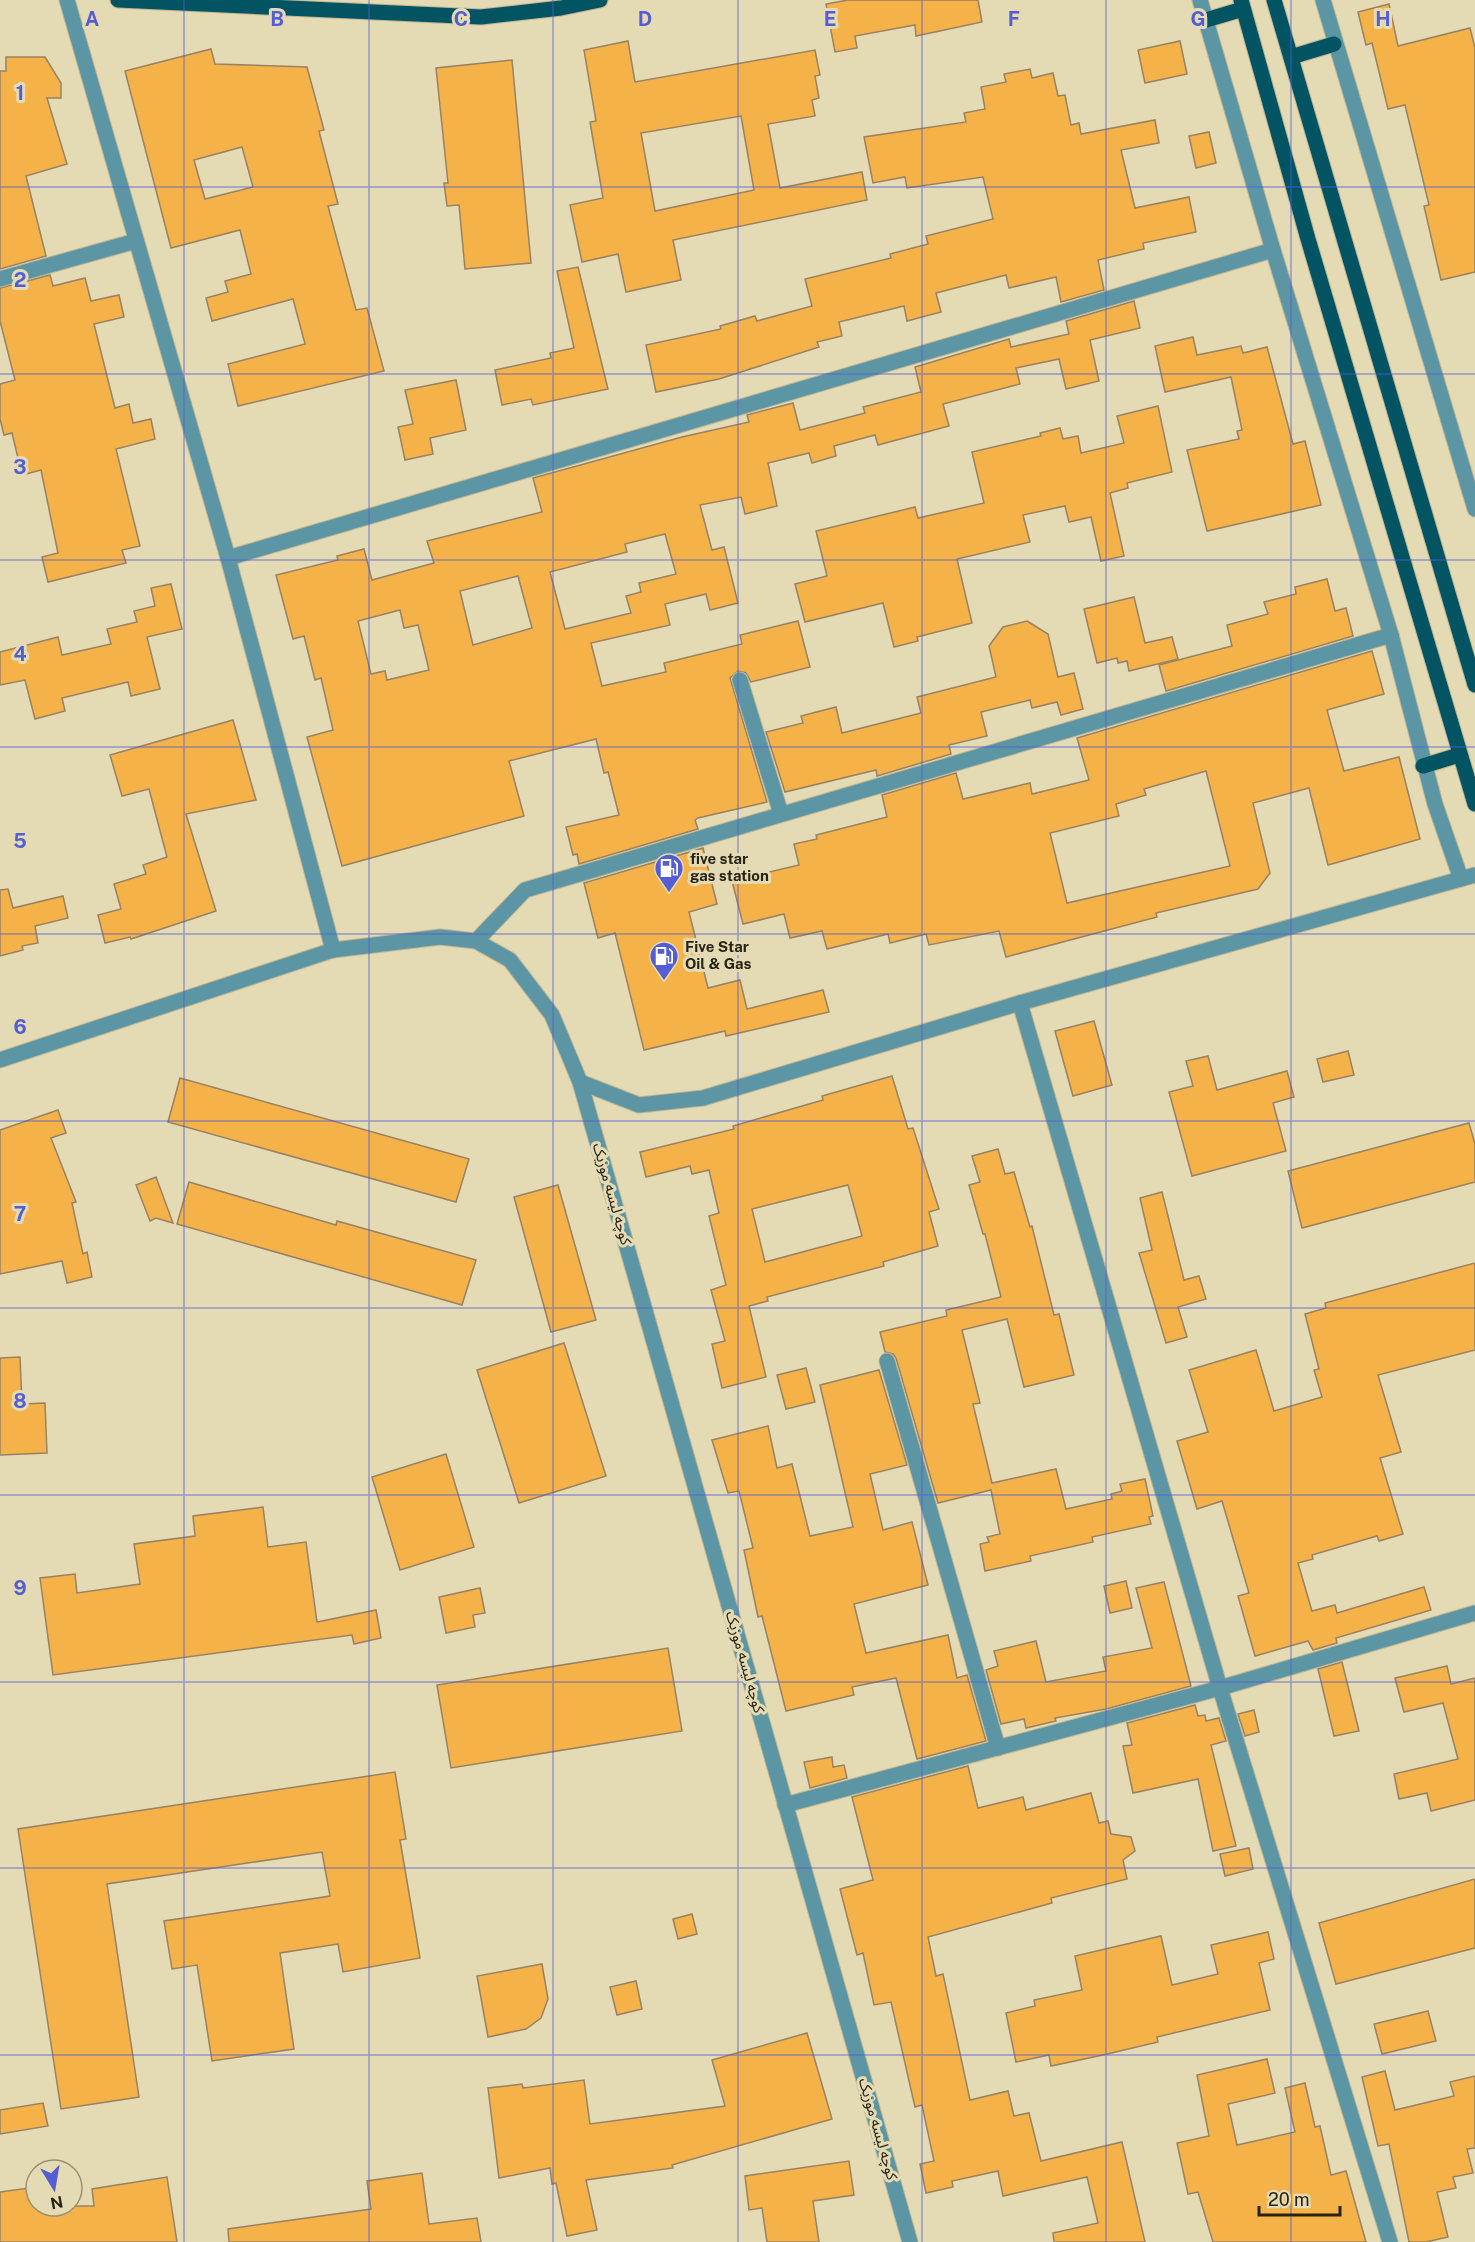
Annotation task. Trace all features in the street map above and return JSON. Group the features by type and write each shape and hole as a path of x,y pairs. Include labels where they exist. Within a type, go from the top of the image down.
{"main road":[{"path":"118,0 481,17 561,8 600,0"},
{"path":"1274,0 1475,685"},
{"path":"1206,20 1242,4 1475,804"},
{"path":"1291,57 1335,44"},
{"path":"1424,766 1459,755"}],"street":[{"path":"67,0 228,558 333,950"},
{"path":"580,1082 639,1105 703,1098 1020,1003 1468,877 1424,766 1391,635 1273,250 1200,0"},
{"path":"1323,0 1475,509"},
{"path":"0,279 136,241"},
{"path":"228,558 1273,250"},
{"path":"0,1060 333,950 440,937 476,941 525,890 1391,635"},
{"path":"740,680 781,814"},
{"name":"کوچه لیسه موزیک","path":"476,941 510,960 552,1015 580,1082 910,2242"},
{"path":"1020,1003 1220,1688 1390,2242"},
{"path":"887,1361 998,1748"},
{"path":"785,1805 1220,1688 1475,1613"}],"building":[{"path":"848,0 978,0 982,22 916,36 915,25 855,36 857,48 835,52 826,4"},
{"path":"1389,4 1398,46 1470,28 1475,48 1475,272 1441,280 1424,206 1429,205 1405,105 1388,109 1372,43 1366,45 1358,12"},
{"path":"628,41 635,82 815,50 820,75 815,76 819,98 812,100 815,116 768,124 780,188 862,172 867,200 673,240 681,280 626,292 618,254 582,262 570,205 603,198 590,122 596,121 584,50","holes":["741,116 754,190 655,211 641,133"]},
{"path":"1180,41 1187,74 1145,83 1138,50"},
{"path":"211,49 215,64 307,67 324,130 319,131 338,204 328,206 356,310 367,308 384,371 238,406 228,364 305,344 293,299 212,321 206,298 228,292 225,281 251,274 240,230 171,248 125,71","holes":["242,147 253,187 205,199 194,160"]},
{"path":"6,57 45,57 61,83 61,98 47,98 67,164 26,176 46,256 0,269 0,71 6,71"},
{"path":"512,60 531,263 465,269 459,205 447,206 444,183 448,183 436,68"},
{"path":"1030,69 1032,78 1053,73 1058,96 1065,95 1071,125 1079,123 1081,134 1155,120 1159,143 1121,150 1135,208 1189,197 1196,232 1143,243 1144,249 1098,260 1104,290 1061,302 1056,277 1009,288 1006,275 936,293 941,312 907,321 904,306 839,322 842,336 817,342 819,347 719,379 656,392 646,345 721,329 720,326 755,316 757,321 812,306 805,279 891,258 890,254 928,244 926,236 993,219 983,177 907,188 905,177 873,183 864,137 966,122 964,113 985,109 981,87 1006,82 1004,74"},
{"path":"1209,132 1216,163 1196,168 1189,136"},
{"path":"578,267 608,389 533,405 531,399 502,405 495,370 551,358 550,353 574,348 557,271"},
{"path":"50,275 53,286 85,278 91,301 119,295 124,317 94,324 115,408 129,404 133,423 151,419 155,439 116,449 140,546 122,550 126,563 48,582 42,557 58,553 41,470 22,475 12,433 4,435 0,419 0,384 15,380 0,321 0,288"},
{"path":"1134,301 1140,328 1090,340 1099,381 1066,389 1059,359 1016,368 1020,384 943,404 949,426 878,445 875,435 834,446 836,456 812,463 809,453 768,463 777,506 745,514 741,497 700,505 712,550 724,547 738,603 710,610 706,594 665,604 670,625 591,643 602,686 666,672 664,663 742,644 740,635 798,621 810,667 751,682 746,673 738,671 730,678 767,802 698,818 695,820 698,829 579,864 577,854 573,855 566,827 619,815 608,772 604,773 596,739 509,761 524,816 342,866 307,737 333,730 321,678 315,680 304,636 293,639 276,575 338,560 337,556 364,549 372,580 434,563 427,541 542,512 533,478 682,437 749,422 747,415 793,403 800,430 865,413 863,407 921,392 915,367 1009,339 1011,347 1069,334 1066,321","holes":["665,534 676,574 639,583 641,592 626,596 631,613 565,629 550,572 627,552 625,544","518,576 532,628 473,645 460,591","400,610 404,628 418,625 429,670 387,680 385,671 371,674 358,621"]},
{"path":"1193,337 1197,355 1241,346 1243,353 1267,347 1293,444 1305,441 1321,505 1207,531 1187,450 1239,439 1237,431 1242,430 1231,377 1165,392 1155,346"},
{"path":"456,380 466,430 430,438 433,454 405,460 398,427 413,424 405,390"},
{"path":"1158,406 1172,472 1127,483 1128,488 1110,493 1124,556 1101,561 1091,517 1069,522 1065,506 1023,515 1030,542 957,559 972,623 917,637 918,641 894,647 883,603 805,622 795,584 827,576 816,531 915,507 918,518 984,503 972,452 1041,436 1040,433 1060,428 1063,439 1078,436 1081,453 1124,443 1117,416"},
{"path":"1327,579 1335,611 1346,608 1353,636 1166,691 1159,665 1232,646 1227,625 1268,614 1264,602 1296,594 1295,587"},
{"path":"171,584 182,629 147,637 160,689 131,696 128,682 62,698 65,711 35,719 25,680 0,685 0,652 58,637 62,655 111,644 107,629 137,622 134,611 155,606 151,588"},
{"path":"1134,597 1145,643 1172,637 1178,659 1129,671 1127,661 1118,663 1117,658 1097,663 1084,609"},
{"path":"1027,621 1048,634 1058,677 1074,673 1083,709 1061,715 1057,702 1032,708 1030,700 981,712 987,736 949,745 951,754 877,776 876,770 785,792 766,732 803,723 801,716 836,707 842,733 921,713 917,697 996,677 989,646 1003,627"},
{"path":"1372,651 1384,694 1327,710 1344,771 1399,757 1420,839 1328,865 1309,788 1253,803 1270,873 1258,889 1156,913 1157,917 1006,957 999,931 929,945 926,934 890,943 888,934 827,949 822,931 790,938 784,914 743,924 732,881 799,865 794,844 817,839 816,835 887,817 882,795 956,773 963,799 1030,783 1032,794 1089,780 1077,738","holes":["1206,771 1230,866 1067,903 1050,833 1119,816 1116,804 1146,795 1144,789"]},
{"path":"233,720 256,800 186,814 216,911 131,939 130,937 105,943 98,915 121,909 114,884 146,874 143,865 167,857 149,789 122,796 110,755"},
{"path":"703,848 717,904 689,912 708,988 740,980 747,1009 823,990 829,1012 726,1036 725,1031 644,1050 615,933 598,938 584,883"},
{"path":"8,889 13,908 63,896 68,918 35,926 38,943 22,946 23,950 0,956 0,890"},
{"path":"1094,1021 1112,1085 1073,1096 1055,1031"},
{"path":"1348,1051 1354,1075 1323,1082 1317,1059"},
{"path":"1208,1056 1217,1090 1287,1071 1294,1097 1273,1103 1286,1151 1192,1176 1169,1092 1193,1086 1186,1061"},
{"path":"892,1076 908,1129 913,1128 939,1209 929,1212 938,1246 883,1262 884,1266 767,1297 768,1301 749,1306 766,1377 722,1388 712,1344 725,1341 711,1290 726,1285 709,1216 719,1213 709,1170 692,1174 690,1166 646,1177 640,1152 734,1129 733,1126 823,1100 822,1096","holes":["848,1185 862,1236 765,1262 752,1209"]},
{"path":"180,1078 469,1159 456,1202 168,1122"},
{"path":"58,1110 66,1133 51,1138 76,1202 72,1203 83,1254 87,1252 92,1277 67,1283 62,1261 0,1274 0,1130"},
{"path":"1469,1123 1475,1144 1475,1182 1302,1228 1288,1171"},
{"path":"998,1149 1005,1174 1014,1172 1030,1227 1032,1226 1054,1315 1059,1314 1074,1375 1024,1387 1007,1319 962,1330 980,1403 973,1404 992,1483 1056,1469 1066,1509 1112,1499 1111,1494 1122,1491 1120,1484 1145,1479 1153,1516 1149,1517 1151,1524 1092,1537 1093,1542 1030,1556 1031,1561 985,1571 980,1544 989,1542 987,1537 1000,1534 991,1490 938,1503 896,1358 893,1354 885,1352 880,1332 947,1316 946,1310 1001,1297 985,1234 983,1234 969,1185 980,1182 972,1156"},
{"path":"156,1177 173,1223 156,1218 150,1221 136,1185"},
{"path":"189,1182 336,1225 337,1221 476,1260 462,1305 177,1224"},
{"path":"558,1185 596,1320 551,1332 514,1197"},
{"path":"1162,1192 1184,1280 1199,1276 1206,1299 1178,1307 1187,1337 1166,1343 1139,1253 1152,1250 1140,1198"},
{"path":"1475,1263 1475,1350 1378,1375 1401,1452 1380,1458 1403,1534 1379,1541 1377,1536 1312,1555 1313,1559 1298,1563 1312,1611 1335,1605 1337,1613 1424,1587 1431,1610 1336,1638 1337,1643 1313,1650 1308,1641 1255,1656 1238,1596 1249,1593 1222,1501 1197,1509 1177,1441 1208,1432 1189,1370 1256,1350 1274,1411 1322,1397 1314,1370 1319,1369 1305,1314 1326,1308 1325,1303"},
{"path":"564,1343 606,1476 519,1503 477,1370"},
{"path":"20,1357 22,1404 45,1403 47,1453 0,1455 0,1358"},
{"path":"806,1368 815,1402 786,1409 777,1375"},
{"path":"879,1370 907,1465 870,1474 883,1530 912,1522 928,1585 854,1604 866,1653 948,1635 957,1678 967,1675 986,1741 917,1759 896,1678 852,1687 854,1695 786,1711 762,1616 758,1617 744,1550 753,1548 739,1491 728,1493 712,1440 768,1426 777,1468 792,1464 810,1536 853,1527 820,1385"},
{"path":"446,1454 474,1547 400,1570 372,1477"},
{"path":"263,1507 268,1547 306,1542 317,1622 376,1610 381,1638 354,1644 352,1635 53,1675 40,1578 75,1574 77,1593 140,1584 134,1544 195,1536 193,1516"},
{"path":"1126,1581 1132,1608 1110,1613 1104,1586"},
{"path":"1164,1582 1191,1686 1106,1709 1055,1718 1056,1721 1026,1728 1024,1719 1001,1724 986,1670 998,1666 994,1651 1036,1641 1046,1682 1106,1671 1103,1657 1152,1648 1136,1588"},
{"path":"480,1588 485,1613 473,1615 475,1627 446,1633 439,1597"},
{"path":"668,1648 682,1731 451,1768 437,1685"},
{"path":"1342,1662 1359,1731 1334,1736 1318,1669"},
{"path":"1447,1666 1451,1684 1475,1678 1475,1800 1431,1811 1427,1793 1399,1799 1394,1774 1458,1759 1443,1703 1404,1712 1395,1678"},
{"path":"1195,1705 1198,1716 1205,1715 1206,1721 1219,1718 1226,1741 1211,1745 1236,1846 1213,1851 1198,1779 1133,1793 1123,1746 1132,1745 1127,1723"},
{"path":"1254,1710 1259,1732 1245,1736 1238,1714"},
{"path":"832,1757 833,1767 844,1765 847,1778 810,1788 804,1762"},
{"path":"968,1766 978,1808 1023,1797 1026,1810 1091,1793 1099,1823 1108,1821 1111,1834 1131,1837 1135,1851 1123,1860 1127,1879 1051,1898 1052,1903 928,1937 936,1976 943,1974 970,2100 1008,2091 1014,2116 1029,2113 1041,2161 1122,2142 1145,2242 1054,2242 1053,2233 1098,2223 1087,2177 1003,2196 998,2171 952,2181 953,2187 926,2193 920,2164 934,2161 922,2105 915,2107 891,2002 874,2005 863,1953 857,1955 840,1889 873,1880 852,1797"},
{"path":"395,1772 406,1839 400,1840 420,1958 343,1972 338,1944 280,1953 294,2049 212,2061 197,1965 172,1969 164,1921 330,1896 322,1852 107,1884 139,2097 61,2109 18,1829"},
{"path":"1249,1848 1253,1869 1225,1876 1220,1854"},
{"path":"1475,1879 1475,1948 1336,1984 1319,1923"},
{"path":"692,1914 697,1934 678,1939 673,1919"},
{"path":"1268,1932 1274,1959 1259,1963 1270,2010 1157,2037 1158,2042 1051,2066 1049,2055 1016,2062 1006,2013 1035,2006 1034,2000 1082,1990 1075,1956 1161,1936 1172,1985 1218,1974 1211,1945"},
{"path":"542,1964 548,1999 541,2018 526,2029 488,2037 477,1976"},
{"path":"636,1981 642,2009 617,2015 610,1987"},
{"path":"1428,2011 1436,2041 1382,2054 1374,2024"},
{"path":"807,2033 832,2119 672,2165 673,2168 586,2180 597,2230 567,2236 556,2183 552,2184 550,2168 499,2178 488,2088 522,2084 523,2088 584,2080 590,2124 725,2106 712,2060"},
{"path":"1267,2059 1275,2093 1228,2104 1237,2145 1295,2132 1285,2088 1305,2083 1315,2127 1320,2126 1331,2175 1346,2171 1366,2242 1213,2242 1198,2192 1188,2194 1177,2143 1209,2136 1197,2075"},
{"path":"1385,2071 1395,2110 1454,2096 1450,2082 1475,2076 1475,2148 1467,2149 1473,2173 1453,2177 1456,2188 1437,2192 1448,2237 1426,2242 1409,2242 1389,2144 1378,2146 1362,2077"},
{"path":"43,2103 48,2126 0,2134 0,2110"},
{"path":"849,2161 854,2195 813,2201 819,2242 767,2242 762,2208 749,2210 745,2176"},
{"path":"422,2173 429,2224 477,2218 481,2242 229,2242 228,2229 371,2209 367,2181"},
{"path":"167,2177 177,2242 0,2242 0,2192 24,2189 24,2218 84,2218 84,2206 94,2206 92,2189"}],"place":[{"name":"five star gas station","path":"669,894"},
{"name":"Five Star Oil & Gas","path":"664,982"}]}
